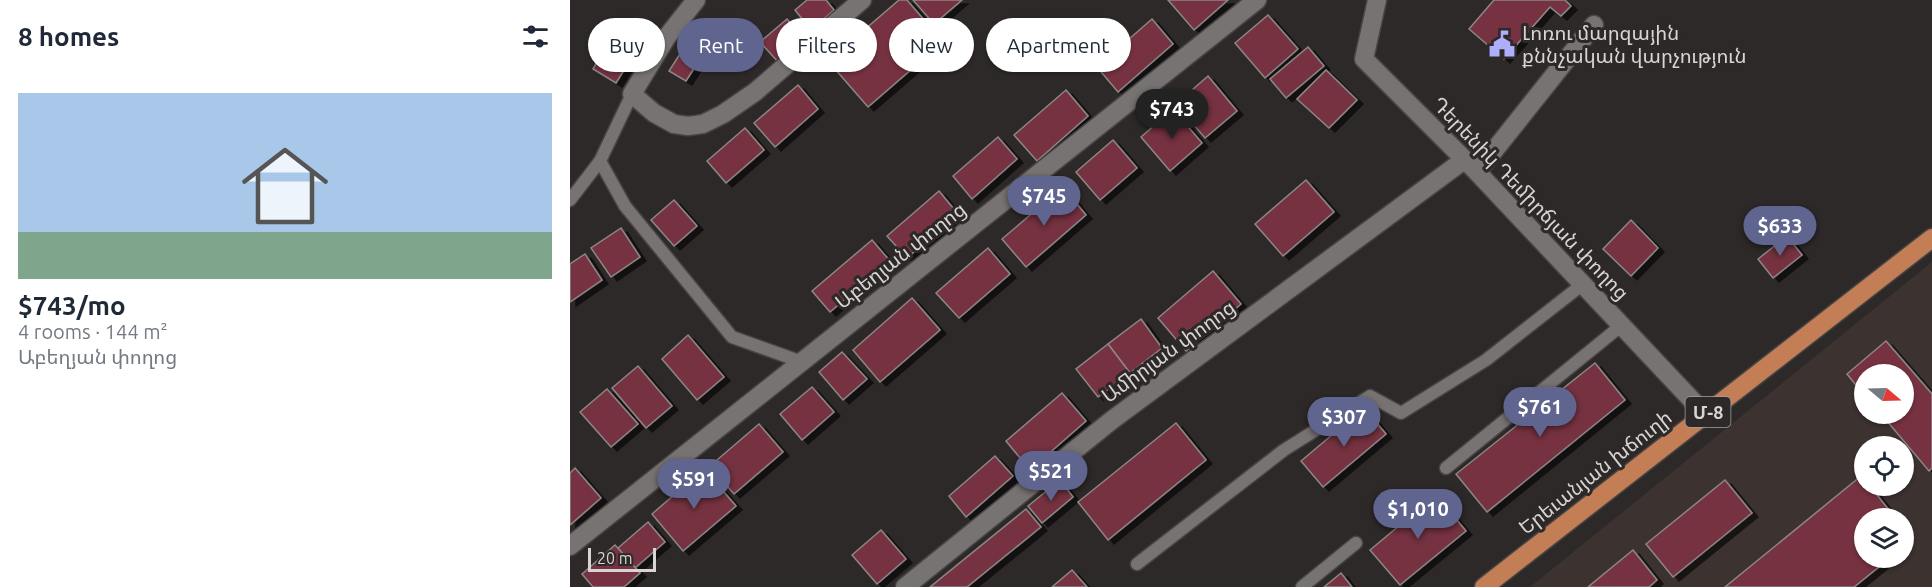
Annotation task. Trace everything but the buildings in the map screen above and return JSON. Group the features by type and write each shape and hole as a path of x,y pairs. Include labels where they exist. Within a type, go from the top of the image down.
{"highway":[{"name":"Երեւանյան խճուղի","path":"1484,587 1932,238"}],"street":[{"path":"696,0 666,38 632,94 654,113 674,124 688,126 703,124 723,114 755,92 862,0"},
{"name":"Աբեղյան փողոց","path":"570,546 1257,0"},
{"name":"Դերենիկ Դեմիրճյան փողոց","path":"1377,0 1364,59 1471,166 1705,414"},
{"name":"Ամիրյան փողոց","path":"905,587 1112,420 1471,166 1594,25"}],"lane":[{"path":"570,200 600,161 632,94"},
{"path":"600,161 625,206 732,337 802,362"},
{"path":"1137,564 1275,457 1370,396 1401,412 1486,360 1583,284"},
{"path":"1446,468 1622,325"},
{"path":"1302,587 1356,543"}],"shaded area":[{"path":"1932,262 1932,587 1530,587"}],"place":[{"name":"Լոռու մարզային քննչական վարչություն","path":"1502,44"}]}
